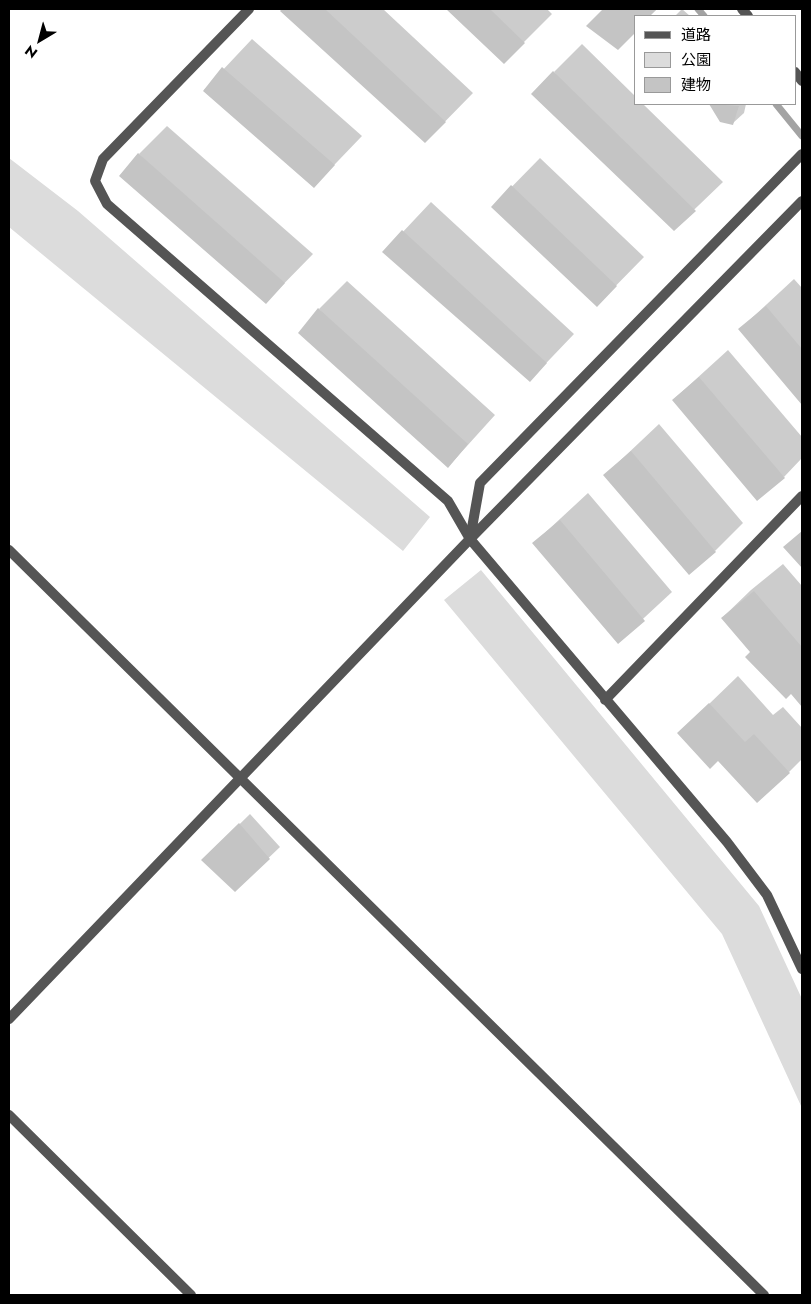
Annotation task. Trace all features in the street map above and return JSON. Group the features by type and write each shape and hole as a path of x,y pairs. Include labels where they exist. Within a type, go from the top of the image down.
{"street":[{"path":"249,9 103,159 94,181 107,204 448,501 470,540 726,842 767,895 802,969"},
{"path":"470,540 480,483 802,154"},
{"path":"9,1019 239,777 802,201"},
{"path":"605,700 802,496"},
{"path":"9,550 764,1295"},
{"path":"9,1116 191,1295"}],"green space":[{"path":"9,158 78,211 430,517 403,551 9,227"},
{"path":"481,570 759,906 802,999 802,1108 722,934 444,600"}],"building":[{"path":"282,9 325,9 446,122 425,143 280,11"},
{"path":"446,9 490,9 525,43 504,64"},
{"path":"603,9 657,9 651,15 634,15 634,34 618,50 586,26"},
{"path":"222,67 335,165 314,188 203,91"},
{"path":"553,71 696,211 674,231 531,94"},
{"path":"710,105 739,106 733,125 720,122"},
{"path":"138,153 285,283 266,304 119,176"},
{"path":"511,185 617,286 597,307 491,207"},
{"path":"402,230 547,363 530,382 382,252"},
{"path":"766,306 802,349 802,405 738,329"},
{"path":"318,308 468,444 448,468 298,333"},
{"path":"699,377 785,478 757,501 672,400"},
{"path":"631,451 716,552 689,575 603,475"},
{"path":"560,520 645,621 618,644 532,543"},
{"path":"802,531 802,568 783,547"},
{"path":"754,591 802,647 802,707 791,694 786,699 745,657 750,652 721,618"},
{"path":"709,703 745,742 754,734 790,773 757,803 718,761 710,769 677,733"},
{"path":"239,823 270,859 235,892 201,860"}],"waterway":[{"path":"698,9 703,15"},
{"path":"777,105 802,136"}]}
